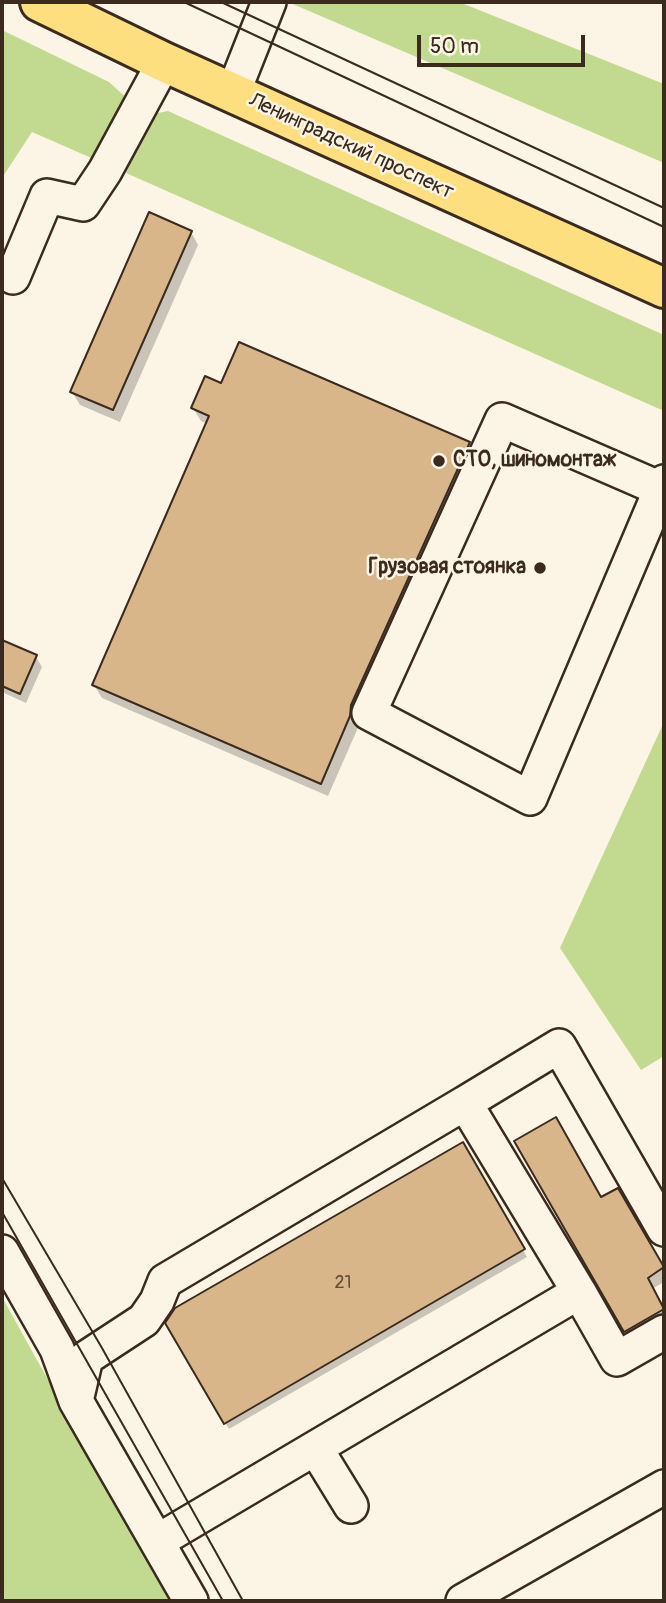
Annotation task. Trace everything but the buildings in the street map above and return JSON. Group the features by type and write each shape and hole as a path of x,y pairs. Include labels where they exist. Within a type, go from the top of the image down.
{"main road":[{"name":"Ленинградский проспект","path":"40,2 164,62 664,288"}],"lane":[{"path":"233,93 269,2"},
{"path":"13,277 47,196 83,204 105,171 164,62"},
{"path":"502,420 663,486 530,798 369,713 502,420"},
{"path":"76,1401 86,1358 144,1320 158,1301 165,1281 559,1046 664,1229"},
{"path":"465,1102 617,1359 664,1332"},
{"path":"2,1252 57,1349 76,1401 191,1601"},
{"path":"158,1541 579,1292"},
{"path":"316,1449 351,1506"},
{"path":"463,1601 664,1487"}],"green space":[{"path":"288,2 459,2 664,84 664,163"},
{"path":"2,30 109,82 130,101 96,160 32,132 2,178"},
{"path":"168,111 664,335 664,411 126,173 153,114"},
{"path":"664,722 664,1056 641,1070 560,948"},
{"path":"2,1297 171,1601 2,1601"}],"tram line":[{"path":"184,2 664,227"},
{"path":"221,2 664,208"},
{"path":"2,1178 102,1348 243,1601"},
{"path":"2,1212 223,1601"}],"place":[{"name":"СТО, шиномонтаж","path":"439,461"},
{"name":"Грузовая стоянка","path":"540,568"}]}
